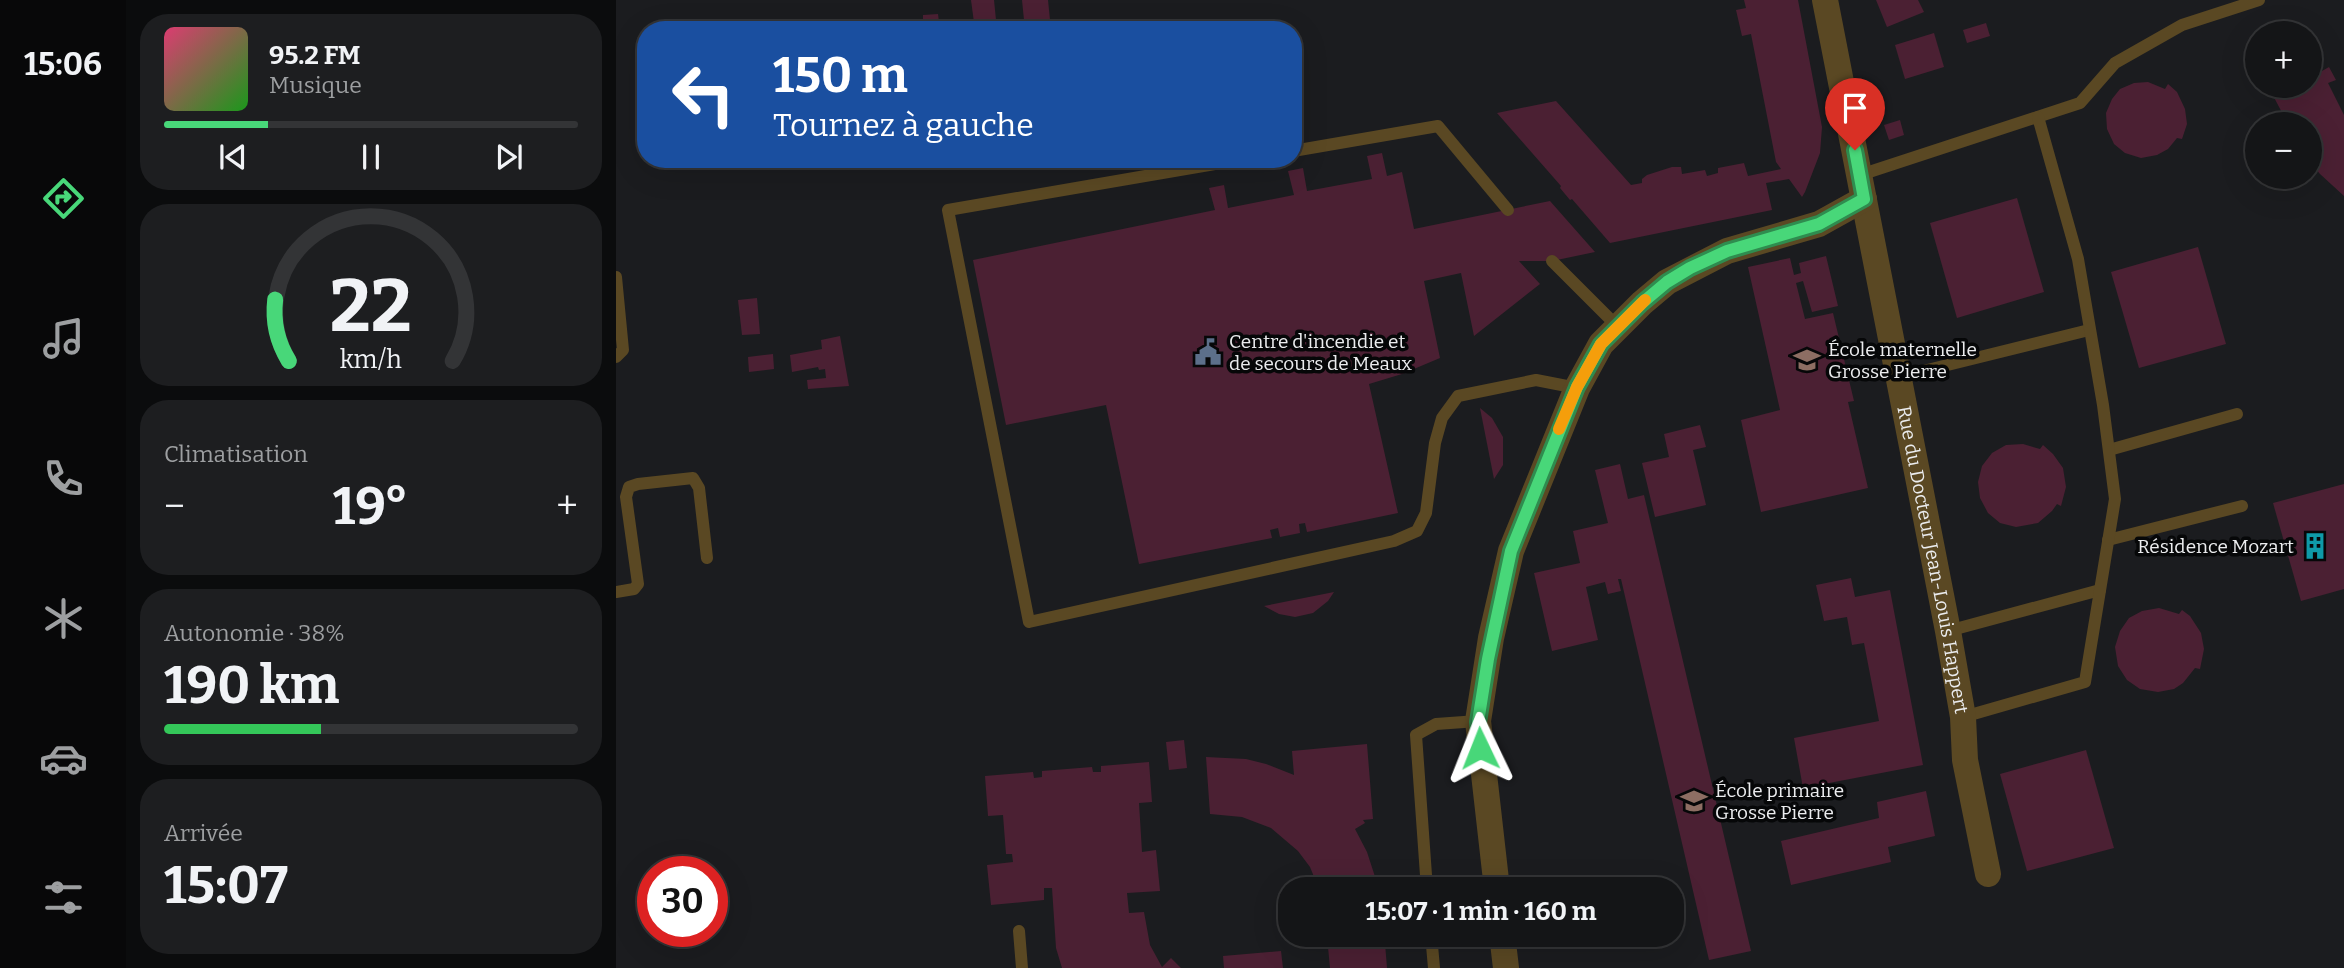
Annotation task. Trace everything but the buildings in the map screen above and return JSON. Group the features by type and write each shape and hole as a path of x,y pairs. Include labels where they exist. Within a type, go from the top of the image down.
{"street":[{"name":"Rue du Docteur Jean-Louis Happert","path":"1825,0 1948,631 1963,718 1965,760 1988,874"},
{"path":"1496,877 1478,722 1491,638 1511,551 1577,387 1601,344 1667,282 1727,251 1819,224 1862,187"},
{"path":"1504,947 1506,968"}],"lane":[{"path":"1862,187 2080,103 2115,63 2182,25 2259,0"},
{"path":"1963,718 2085,682 2115,499 2078,259 2038,117"},
{"path":"1302,149 1438,126 1508,210"},
{"path":"1192,168 948,210 1029,622 1394,541 1417,531 1426,513 1438,430 1442,418 1458,396 1536,380 1577,387"},
{"path":"1552,261 1618,327"},
{"path":"616,277 623,350 616,357"},
{"path":"1899,377 2090,330"},
{"path":"2109,450 2237,414"},
{"path":"617,592 634,589 638,584 626,497 629,487 693,478 699,488 707,558"},
{"path":"2108,540 2242,506"},
{"path":"1948,631 2100,590"},
{"path":"1426,877 1416,735 1436,724 1478,722"},
{"path":"1019,931 1022,968"},
{"path":"1432,947 1434,968"}],"slow traffic":[{"path":"1559,429 1577,387 1601,344 1645,300"}],"place":[{"name":"Centre d'incendie et de secours de Meaux","path":"1208,352"},
{"name":"École maternelle Grosse Pierre","path":"1807,360"},
{"name":"Résidence Mozart","path":"2315,546"},
{"name":"École primaire Grosse Pierre","path":"1694,801"}],"route":[{"path":"1480,748 1478,722 1491,638 1511,551 1577,387 1601,344 1642,303 1667,282 1690,268 1727,251 1819,224 1864,199 1855,150"}]}
